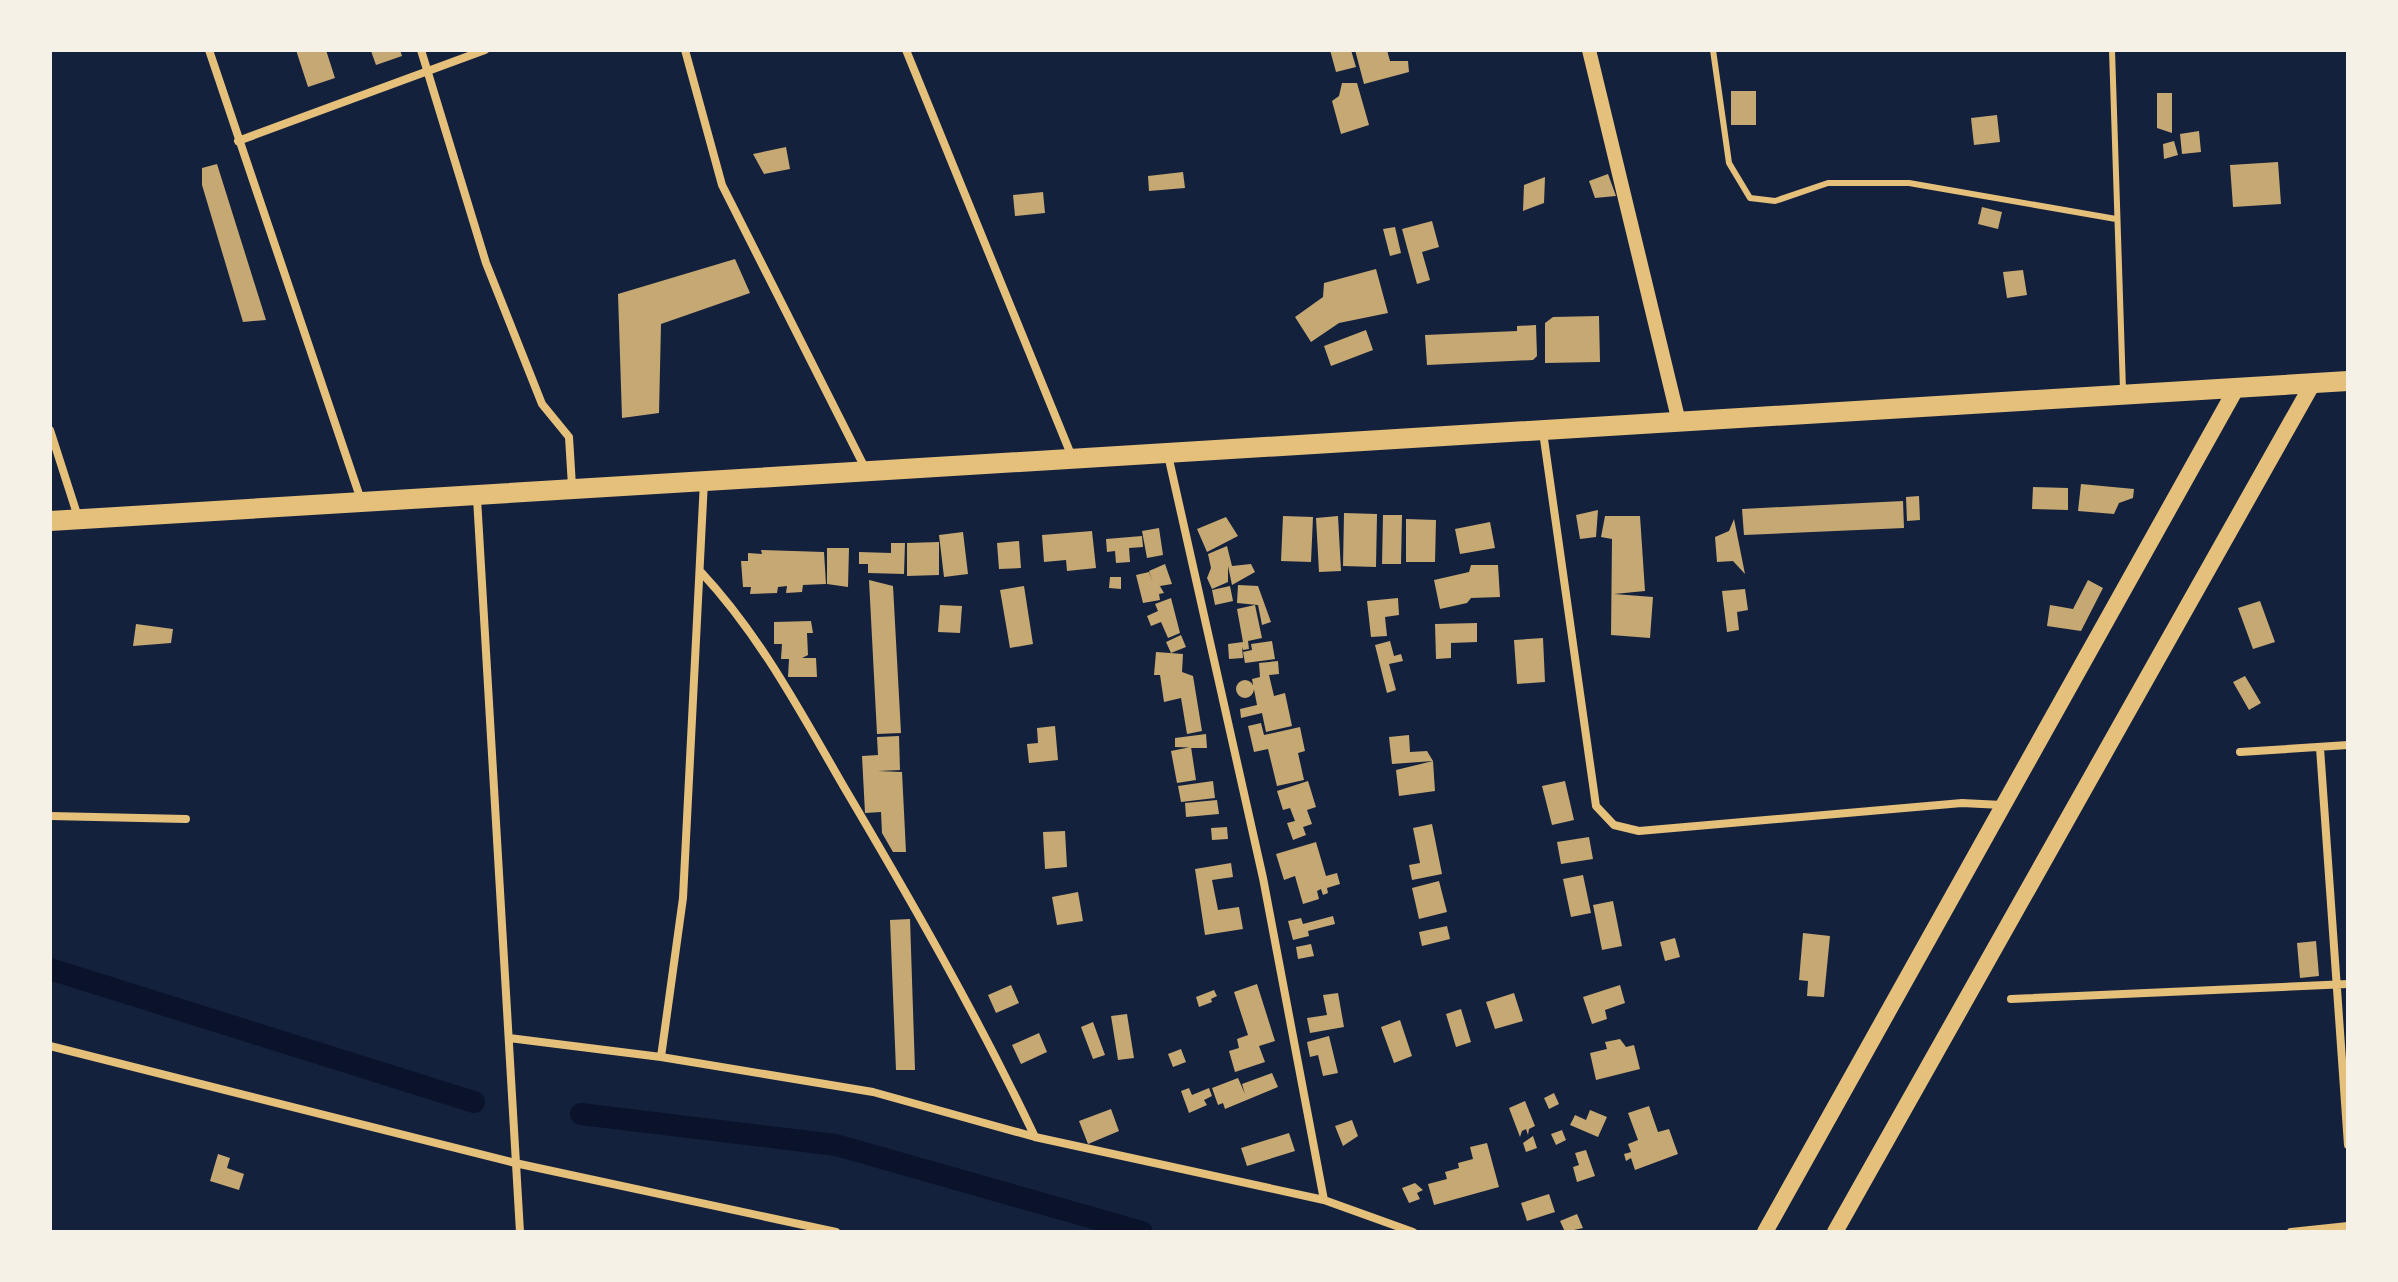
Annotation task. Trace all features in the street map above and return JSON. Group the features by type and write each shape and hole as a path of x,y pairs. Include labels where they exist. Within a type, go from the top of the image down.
{"highway":[{"path":"50,521 572,487 868,473 1167,450 2348,381"}],"main road":[{"path":"1835,1232 2313,383"},
{"path":"1765,1232 2237,387"}],"street":[{"path":"209,50 361,501"},
{"path":"421,50 486,263 542,404 569,437 572,487"},
{"path":"238,141 485,50"},
{"path":"685,50 722,185 868,473"},
{"path":"906,50 1072,457"},
{"path":"1589,50 1679,422"},
{"path":"1542,428 1596,806 1614,825 1652,830 1962,803 2003,805"},
{"path":"50,430 78,520"},
{"path":"1167,450 1263,878 1324,1200"},
{"path":"661,1057 683,898 704,480"},
{"path":"477,493 520,1232"},
{"path":"700,571 756,636 917,909 986,1034 1035,1137"},
{"path":"2240,752 2348,745"},
{"path":"2320,748 2348,1145"},
{"path":"50,816 186,819"},
{"path":"2011,999 2348,984"},
{"path":"509,1038 661,1057 873,1092 1035,1137 1324,1200 1413,1232"},
{"path":"50,1046 515,1163 836,1232"},
{"path":"2291,1232 2348,1226"}],"lane":[{"path":"1713,50 1729,163 1750,198 1775,201 1828,183 1909,183 2116,219"},
{"path":"2112,50 2124,393"}],"building":[{"path":"296,50 326,50 335,78 308,87"},
{"path":"400,50 402,56 376,65 371,51"},
{"path":"1330,50 1351,50 1356,67 1336,72"},
{"path":"1355,50 1387,50 1390,61 1408,61 1409,72 1364,84"},
{"path":"1342,83 1357,83 1369,125 1341,134 1332,101 1339,96"},
{"path":"1731,91 1756,91 1756,125 1731,125"},
{"path":"2157,93 2172,93 2172,133 2157,128"},
{"path":"1997,115 2000,142 1974,145 1971,118"},
{"path":"2199,131 2201,152 2182,154 2180,134"},
{"path":"2174,141 2178,155 2164,159 2163,144"},
{"path":"786,147 790,169 764,174 753,154"},
{"path":"2278,162 2281,204 2233,207 2230,165"},
{"path":"217,164 266,320 243,322 202,185 202,168"},
{"path":"1183,172 1185,188 1149,191 1148,176"},
{"path":"1608,174 1616,196 1595,198 1589,181"},
{"path":"1545,177 1544,203 1523,211 1524,185"},
{"path":"1043,192 1045,213 1015,216 1013,195"},
{"path":"1982,207 2002,212 1998,229 1978,224"},
{"path":"1432,221 1439,247 1422,252 1430,280 1417,284 1402,229"},
{"path":"1395,227 1401,253 1390,256 1383,229"},
{"path":"735,259 750,293 661,324 659,413 622,418 618,294"},
{"path":"1376,269 1388,313 1339,323 1311,342 1295,317 1323,297 1324,283"},
{"path":"2023,270 2027,295 2007,298 2003,272"},
{"path":"1599,316 1600,362 1545,363 1545,323 1553,317"},
{"path":"1536,325 1537,356 1533,360 1427,365 1425,335 1517,331 1517,326"},
{"path":"1366,330 1373,350 1331,366 1324,346"},
{"path":"2081,484 2134,489 2133,498 2119,503 2114,514 2078,511"},
{"path":"2033,487 2068,488 2068,510 2032,509"},
{"path":"1919,496 1920,520 1907,521 1906,497"},
{"path":"1903,501 1904,528 1744,535 1742,509"},
{"path":"1598,510 1596,537 1580,539 1576,515"},
{"path":"1344,513 1377,514 1376,567 1343,566"},
{"path":"1383,515 1402,515 1401,564 1382,564"},
{"path":"1283,516 1313,517 1311,562 1281,561"},
{"path":"1338,516 1341,571 1319,572 1316,518"},
{"path":"1605,516 1640,516 1645,591 1614,594 1653,597 1650,638 1611,635 1612,539 1601,537"},
{"path":"1226,517 1238,536 1207,552 1197,529"},
{"path":"1406,519 1436,520 1435,562 1406,562"},
{"path":"1734,519 1745,574 1733,561 1717,562 1715,537 1729,531"},
{"path":"1490,522 1495,548 1460,554 1455,529"},
{"path":"1159,528 1163,555 1147,558 1142,531"},
{"path":"1092,531 1096,568 1067,571 1066,560 1044,562 1042,535"},
{"path":"963,532 968,574 944,577 939,535"},
{"path":"1142,536 1143,547 1129,548 1130,562 1116,563 1115,551 1107,552 1106,539"},
{"path":"1019,541 1021,568 999,569 997,543"},
{"path":"939,542 939,575 907,576 907,543"},
{"path":"891,543 905,543 904,574 868,573 868,564 859,564 859,552 891,553"},
{"path":"1227,546 1232,566 1251,564 1255,572 1232,585 1228,566 1228,582 1212,589 1207,578 1211,568 1208,554"},
{"path":"827,548 849,548 848,587 827,584"},
{"path":"761,550 824,552 826,584 803,585 802,592 786,593 787,586 778,587 777,593 750,594 751,587 743,587 741,561 748,561 748,553 762,554"},
{"path":"1165,564 1172,584 1160,586 1157,581 1164,593 1159,594 1160,600 1143,603 1136,575 1149,572 1153,583 1149,571"},
{"path":"1471,565 1498,565 1500,597 1471,598 1467,603 1440,609 1434,580 1469,572"},
{"path":"1110,577 1121,577 1121,589 1109,588"},
{"path":"869,580 893,586 901,733 877,734"},
{"path":"2088,580 2103,588 2081,631 2047,626 2050,605 2073,609"},
{"path":"1238,585 1258,586 1271,622 1262,625 1258,605 1237,603"},
{"path":"1024,586 1033,644 1010,648 1000,590"},
{"path":"1230,586 1233,601 1215,605 1212,590"},
{"path":"1745,589 1748,610 1737,612 1739,630 1727,632 1722,591"},
{"path":"1171,598 1180,633 1168,638 1161,622 1151,626 1147,616 1158,611 1155,604"},
{"path":"1398,598 1399,615 1385,617 1387,636 1371,637 1367,601"},
{"path":"2260,601 2275,642 2253,649 2238,608"},
{"path":"940,605 962,606 960,633 938,632"},
{"path":"1255,605 1262,638 1248,641 1249,649 1243,650 1242,647 1243,658 1229,659 1228,644 1243,642 1237,609"},
{"path":"811,621 813,633 807,633 808,655 802,658 816,658 817,677 788,677 789,659 781,659 782,644 774,644 774,622"},
{"path":"1477,623 1477,642 1451,643 1451,658 1436,659 1435,624"},
{"path":"136,624 173,629 171,643 133,646"},
{"path":"1181,635 1186,647 1171,653 1166,642"},
{"path":"1543,638 1545,682 1517,684 1514,640"},
{"path":"1272,641 1275,659 1245,663 1243,652 1252,650 1251,644"},
{"path":"1390,641 1394,656 1401,654 1403,661 1389,664 1396,690 1387,693 1375,645"},
{"path":"1156,652 1183,654 1182,672 1193,676 1202,731 1187,734 1181,698 1164,702 1160,675 1154,675"},
{"path":"1278,661 1279,674 1269,675 1274,696 1285,693 1292,726 1266,732 1262,713 1241,718 1240,709 1257,705 1252,679 1260,677 1259,663"},
{"path":"2245,676 2261,703 2249,710 2233,682"},
{"path":"1245,680 1254,689 1245,698 1236,689"},
{"path":"1261,723 1264,735 1300,727 1305,751 1298,753 1304,780 1277,786 1268,749 1254,752 1248,726"},
{"path":"1055,726 1058,760 1029,763 1027,744 1038,743 1037,728"},
{"path":"1206,734 1207,748 1175,747 1175,738"},
{"path":"1409,735 1410,752 1427,751 1433,761 1392,764 1389,737"},
{"path":"899,736 900,770 878,771 902,772 906,852 893,852 882,833 881,812 865,813 862,756 878,755 877,737"},
{"path":"1191,747 1196,780 1177,783 1171,751"},
{"path":"1433,761 1435,791 1399,796 1396,770"},
{"path":"1213,781 1215,798 1181,802 1178,786"},
{"path":"1308,781 1316,807 1307,810 1312,824 1303,827 1306,835 1293,840 1287,823 1295,821 1290,808 1283,810 1277,791"},
{"path":"1565,781 1574,820 1552,825 1542,786"},
{"path":"1217,800 1219,814 1186,817 1185,803"},
{"path":"1432,824 1442,874 1412,880 1409,865 1420,863 1413,828"},
{"path":"1227,827 1228,839 1212,840 1211,828"},
{"path":"1065,831 1067,867 1045,869 1043,832"},
{"path":"1589,837 1593,859 1561,864 1557,842"},
{"path":"1316,842 1326,876 1337,873 1340,884 1327,888 1328,893 1323,895 1321,889 1317,891 1319,899 1303,904 1295,876 1284,880 1276,854"},
{"path":"1231,863 1233,877 1212,880 1218,910 1239,907 1243,929 1205,935 1195,869"},
{"path":"1583,875 1591,913 1571,917 1563,879"},
{"path":"1439,881 1447,912 1419,919 1412,888"},
{"path":"1078,892 1083,921 1057,925 1052,897"},
{"path":"1613,901 1622,946 1602,950 1593,905"},
{"path":"1333,916 1335,924 1308,931 1309,936 1293,940 1288,921 1301,918 1303,924"},
{"path":"910,919 915,1070 896,1070 890,920"},
{"path":"1447,926 1450,939 1422,946 1419,932"},
{"path":"1803,933 1830,936 1824,997 1807,996 1808,981 1799,980"},
{"path":"1675,938 1680,957 1665,961 1660,942"},
{"path":"2316,941 2319,976 2300,978 2297,943"},
{"path":"1311,944 1314,956 1298,959 1296,947"},
{"path":"1257,984 1275,1041 1259,1046 1265,1062 1235,1072 1229,1051 1239,1048 1237,1039 1248,1035 1234,992"},
{"path":"1011,985 1019,1003 996,1013 988,995"},
{"path":"1620,985 1625,1003 1605,1010 1607,1019 1592,1024 1583,997"},
{"path":"1214,990 1217,996 1211,999 1212,1002 1199,1007 1196,997"},
{"path":"1338,993 1344,1027 1310,1033 1307,1018 1327,1015 1323,995"},
{"path":"1514,993 1523,1021 1495,1029 1486,1002"},
{"path":"1461,1009 1471,1042 1456,1047 1446,1014"},
{"path":"1127,1014 1134,1058 1118,1060 1111,1016"},
{"path":"1400,1020 1412,1056 1394,1063 1381,1027"},
{"path":"1093,1022 1105,1055 1093,1059 1081,1027"},
{"path":"1039,1033 1047,1052 1021,1064 1012,1045"},
{"path":"1329,1036 1338,1073 1323,1076 1318,1055 1310,1057 1307,1042"},
{"path":"1620,1039 1626,1047 1634,1045 1640,1069 1596,1080 1590,1053 1607,1049 1605,1042"},
{"path":"1181,1049 1186,1062 1173,1067 1168,1054"},
{"path":"1272,1073 1278,1087 1225,1109 1223,1103 1218,1105 1212,1088 1238,1078 1245,1094 1242,1084"},
{"path":"1189,1088 1192,1095 1209,1088 1212,1096 1204,1100 1207,1105 1189,1113 1181,1091"},
{"path":"1554,1093 1559,1104 1549,1109 1544,1098"},
{"path":"1525,1101 1535,1126 1529,1129 1528,1135 1526,1129 1522,1131 1520,1137 1509,1108"},
{"path":"1649,1106 1658,1132 1669,1129 1678,1154 1635,1170 1631,1158 1626,1161 1624,1154 1631,1152 1628,1144 1638,1140 1628,1113"},
{"path":"1111,1109 1119,1131 1088,1144 1079,1121"},
{"path":"1590,1110 1607,1117 1598,1137 1570,1125 1575,1115 1586,1120"},
{"path":"1352,1120 1358,1136 1343,1146 1335,1126"},
{"path":"1562,1130 1566,1140 1556,1145 1551,1134"},
{"path":"1289,1133 1295,1151 1247,1166 1241,1148"},
{"path":"1533,1136 1537,1148 1526,1152 1523,1143"},
{"path":"1487,1143 1499,1187 1434,1205 1428,1184 1447,1179 1445,1172 1459,1168 1458,1163 1473,1159 1470,1147"},
{"path":"1586,1150 1595,1176 1577,1182 1573,1167 1579,1165 1575,1153"},
{"path":"218,1154 230,1158 227,1168 244,1174 239,1190 210,1181"},
{"path":"1415,1183 1423,1190 1417,1193 1420,1199 1409,1203 1402,1188"},
{"path":"1549,1194 1555,1212 1527,1221 1521,1203"},
{"path":"1577,1214 1583,1228 1565,1232 1560,1221"}],"waterway":[{"path":"50,969 474,1102"},
{"path":"581,1114 836,1145 1142,1232"}]}
